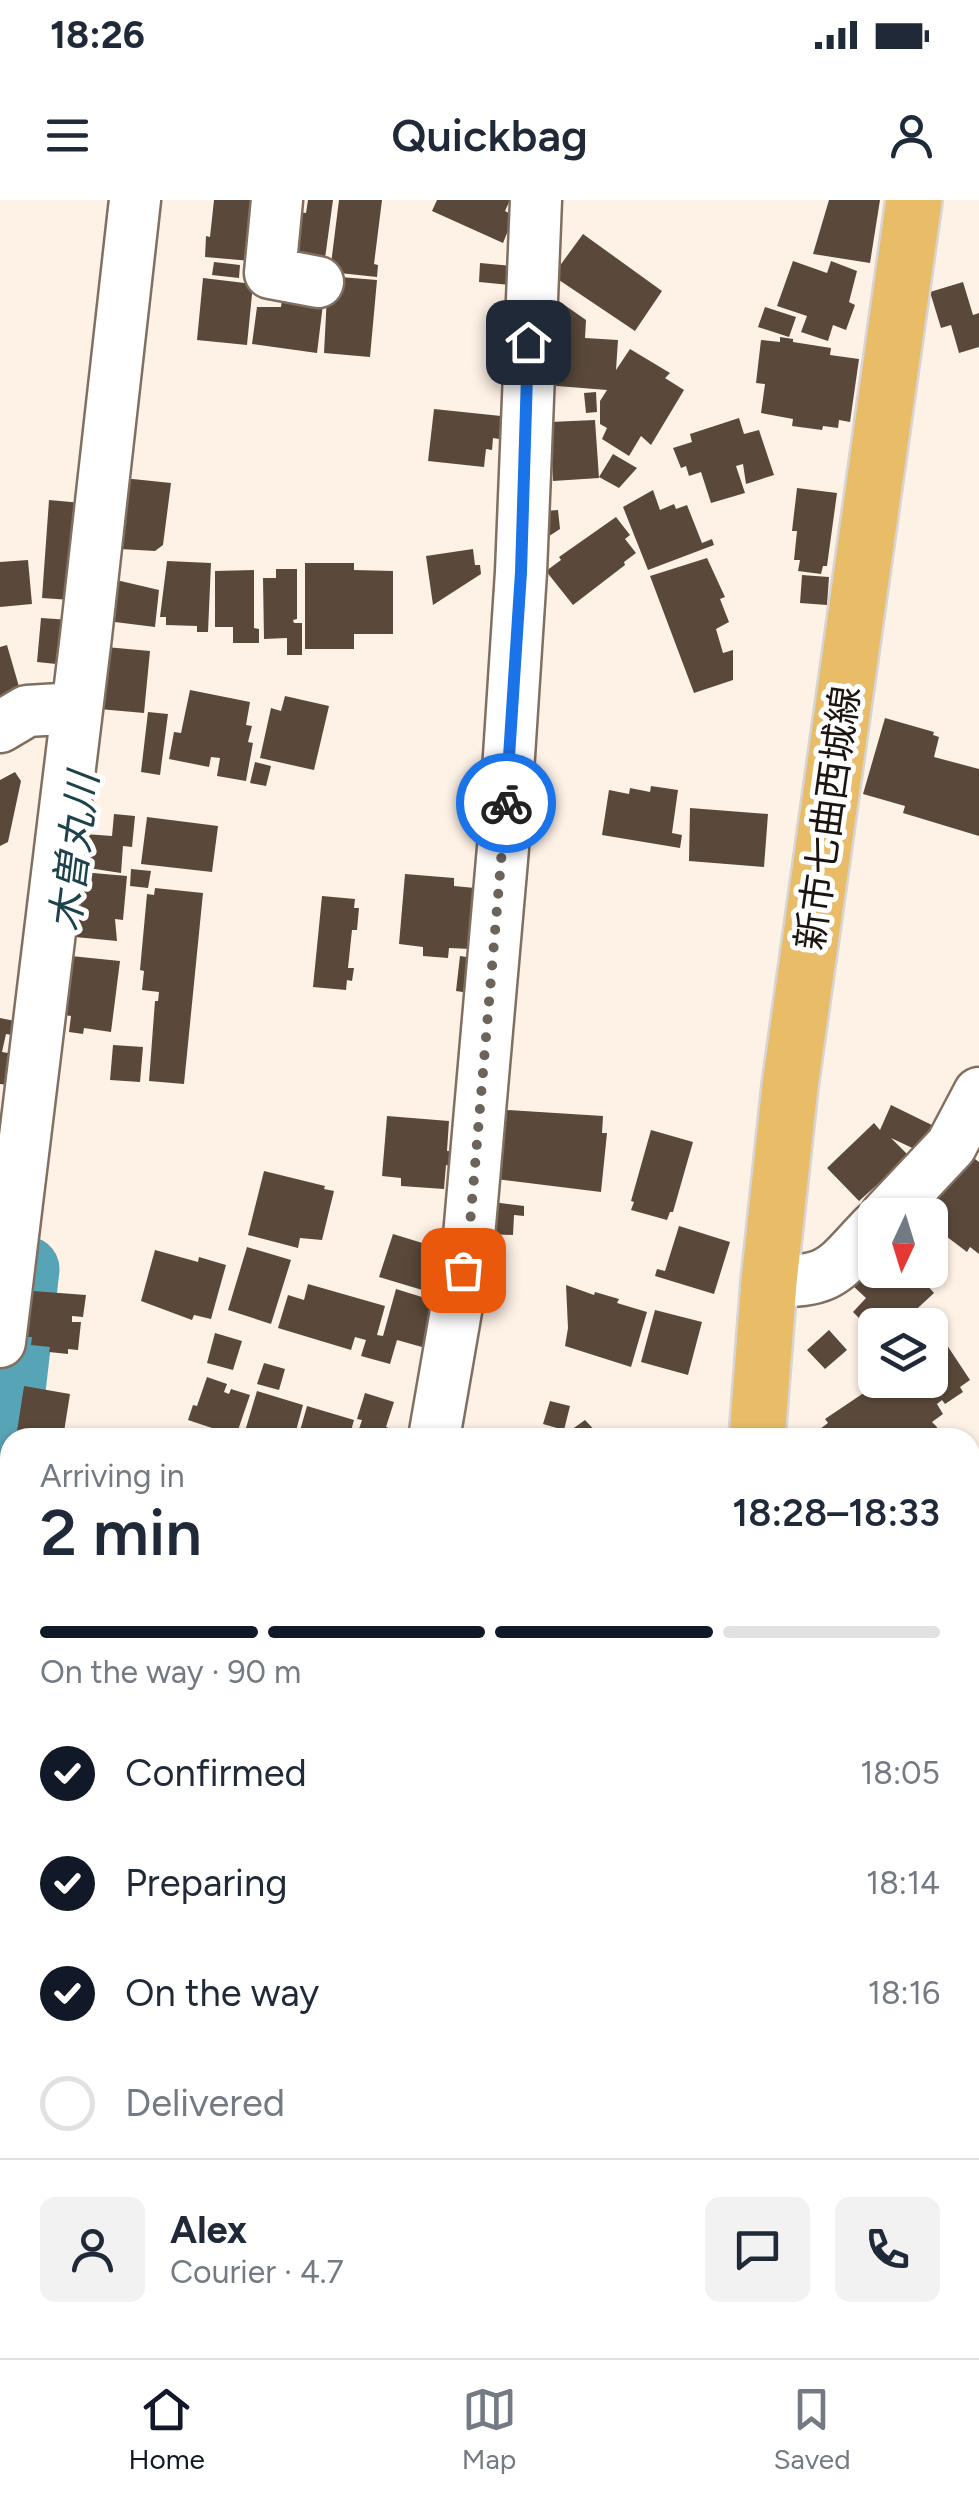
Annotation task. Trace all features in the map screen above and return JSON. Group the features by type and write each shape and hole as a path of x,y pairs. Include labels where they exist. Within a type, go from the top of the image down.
{"main road":[{"name":"新市七曲西城線","path":"758,1428 790,1086 914,200"}],"street":[{"path":"0,1342 135,200"},
{"path":"276,200 270,273 318,282"},
{"path":"436,1428 469,1236 503,848 521,572 536,200"},
{"path":"0,727 27,710 77,708"},
{"path":"902,1198 951,1146 979,1093"},
{"path":"769,1282 812,1281 834,1270 858,1245"}],"building":[{"path":"214,200 261,200 251,261 205,257"},
{"path":"308,200 333,200 323,273 277,267 284,210 306,213"},
{"path":"339,200 382,200 374,264 378,265 377,277 330,272"},
{"path":"437,200 510,200 505,211 514,216 503,243 432,211"},
{"path":"829,200 880,200 870,263 813,254"},
{"path":"583,234 662,291 635,331 556,278 556,271"},
{"path":"793,261 827,273 831,261 857,271 849,302 855,305 846,330 833,325 828,341 801,332 807,316 777,306"},
{"path":"214,262 240,265 239,278 212,275"},
{"path":"480,263 512,266 511,285 479,282"},
{"path":"328,276 377,280 370,357 324,353"},
{"path":"203,278 253,284 247,345 197,340"},
{"path":"963,282 973,315 979,313 979,347 959,353 951,325 941,328 930,292"},
{"path":"553,297 586,320 585,338 618,340 616,370 630,349 670,373 665,378 684,390 651,445 641,436 629,456 602,439 607,428 600,424 600,401 607,390 545,385"},
{"path":"282,299 323,304 317,353 252,344 257,307 281,307"},
{"path":"765,307 796,317 789,337 758,327"},
{"path":"780,337 831,348 830,355 859,359 850,422 839,420 838,428 823,426 822,430 792,426 793,419 761,413 765,384 756,383 761,340 780,342"},
{"path":"596,392 597,412 586,413 584,393"},
{"path":"434,409 501,416 499,439 493,438 492,450 486,449 484,467 428,461"},
{"path":"739,418 744,434 759,430 774,475 746,484 743,464 736,466 745,493 711,503 701,472 689,476 673,448 692,442 690,434"},
{"path":"595,420 599,478 553,481 550,422"},
{"path":"613,454 637,468 619,488 599,477"},
{"path":"123,478 171,483 163,545 155,551 120,549"},
{"path":"797,488 837,493 827,566 823,566 821,574 798,571 800,560 794,560 797,531 792,531"},
{"path":"653,490 660,510 674,504 676,509 687,505 702,543 712,539 714,545 648,570 623,507"},
{"path":"49,500 82,503 71,600 42,598"},
{"path":"558,510 560,529 537,544 533,512"},
{"path":"616,517 630,535 625,539 636,553 573,605 546,571 561,560 559,557"},
{"path":"473,549 481,574 433,605 426,556"},
{"path":"707,558 725,597 720,599 729,622 716,629 723,653 733,650 733,680 694,693 650,576"},
{"path":"28,560 32,604 0,607 0,562"},
{"path":"167,561 211,563 208,632 197,632 197,626 166,625 166,617 160,617"},
{"path":"305,563 354,563 354,570 393,571 393,634 354,634 354,649 305,649"},
{"path":"276,569 297,569 297,619 293,620 302,623 302,655 287,655 287,638 264,639 263,578 276,578"},
{"path":"254,570 254,628 259,629 259,643 233,643 233,627 215,627 215,571"},
{"path":"802,575 829,577 827,605 800,603"},
{"path":"112,579 159,590 155,627 107,621"},
{"path":"41,618 71,620 66,665 37,662"},
{"path":"7,645 24,704 0,711 0,647"},
{"path":"106,647 150,651 144,713 99,709"},
{"path":"190,690 250,702 246,725 252,726 248,742 253,743 246,781 217,776 220,758 211,757 209,767 169,759 174,732 181,733"},
{"path":"285,696 329,706 314,770 260,758 271,708 281,711"},
{"path":"148,712 168,714 160,775 141,772"},
{"path":"885,718 934,732 939,737 934,757 979,769 979,836 903,813 905,806 863,794"},
{"path":"255,762 271,766 266,786 250,783"},
{"path":"15,772 21,781 8,842 0,846 0,780"},
{"path":"651,786 678,790 672,833 682,835 680,848 602,835 609,790 629,794 630,788 650,792"},
{"path":"525,795 552,799 547,826 521,822"},
{"path":"690,808 768,814 764,867 689,861"},
{"path":"114,814 135,816 132,847 123,846 121,873 82,867 85,834 112,836"},
{"path":"147,817 218,826 212,872 141,864"},
{"path":"131,869 151,871 148,888 130,886"},
{"path":"82,872 127,876 123,920 115,919 117,941 75,937"},
{"path":"405,874 454,878 454,886 475,888 471,949 449,948 448,958 423,956 423,947 399,944"},
{"path":"155,888 203,893 184,1084 149,1081 159,992 142,990 144,971 140,970 147,894 154,895"},
{"path":"322,896 355,899 354,908 359,908 348,968 354,968 352,981 347,980 346,990 313,987"},
{"path":"71,956 120,961 111,1032 84,1028 83,1034 69,1032 71,1016 64,1015"},
{"path":"460,956 473,958 469,993 456,991"},
{"path":"0,1018 15,1021 12,1035 6,1034 2,1052 20,1055 15,1086 0,1084"},
{"path":"113,1045 143,1047 140,1082 110,1080"},
{"path":"891,1105 936,1127 923,1153 891,1138 909,1156 858,1200 827,1168 874,1123 880,1130"},
{"path":"492,1109 603,1116 602,1133 607,1133 601,1192 487,1178"},
{"path":"387,1116 449,1121 450,1166 446,1165 444,1189 401,1186 401,1178 382,1176"},
{"path":"651,1130 693,1142 673,1212 667,1220 631,1210"},
{"path":"967,1153 979,1162 979,1254 970,1247 967,1252 948,1238 948,1198 934,1198"},
{"path":"264,1171 334,1191 322,1240 300,1238 298,1248 248,1235"},
{"path":"485,1201 524,1206 524,1216 514,1215 513,1235 484,1234"},
{"path":"679,1226 730,1242 714,1294 655,1276 657,1269 665,1271"},
{"path":"393,1234 442,1249 429,1292 379,1277"},
{"path":"247,1247 291,1260 271,1324 228,1310"},
{"path":"155,1250 226,1265 211,1319 194,1315 192,1320 141,1301"},
{"path":"858,1278 858,1288 930,1288 934,1293 918,1308 858,1308 858,1317 853,1312 866,1298 852,1285"},
{"path":"308,1284 385,1306 377,1335 383,1336 396,1289 435,1301 422,1347 397,1340 390,1364 361,1356 366,1340 355,1337 351,1350 278,1328 288,1295 304,1300"},
{"path":"566,1285 619,1299 617,1303 647,1312 631,1367 565,1346"},
{"path":"33,1291 86,1295 83,1317 72,1316 72,1322 81,1322 78,1350 68,1349 68,1354 49,1352 50,1347 31,1345 32,1337 28,1337"},
{"path":"655,1310 702,1322 688,1375 641,1362"},
{"path":"829,1330 847,1350 825,1369 807,1350"},
{"path":"215,1333 242,1341 233,1370 207,1363"},
{"path":"948,1347 970,1380 960,1387 963,1392 945,1404 942,1400 937,1404 943,1414 932,1422 937,1428 821,1428 828,1423 825,1419 858,1397 948,1398"},
{"path":"264,1363 285,1369 279,1390 257,1384"},
{"path":"207,1377 227,1384 224,1392 229,1394 231,1389 250,1395 239,1428 212,1428 188,1420 193,1405 197,1406"},
{"path":"24,1386 70,1394 65,1428 18,1428"},
{"path":"257,1391 303,1405 297,1428 246,1428"},
{"path":"365,1393 394,1402 386,1427 389,1428 359,1428 362,1420 357,1419"},
{"path":"550,1401 570,1406 564,1428 543,1424"},
{"path":"307,1406 354,1420 352,1428 301,1428"},
{"path":"585,1420 592,1428 574,1428"}],"waterway":[{"name":"木曽丸川","path":"9,1428 27,1269"}],"way so far":[{"path":"463,1270 506,803"}],"route":[{"path":"506,803 521,572 528,342"}]}
